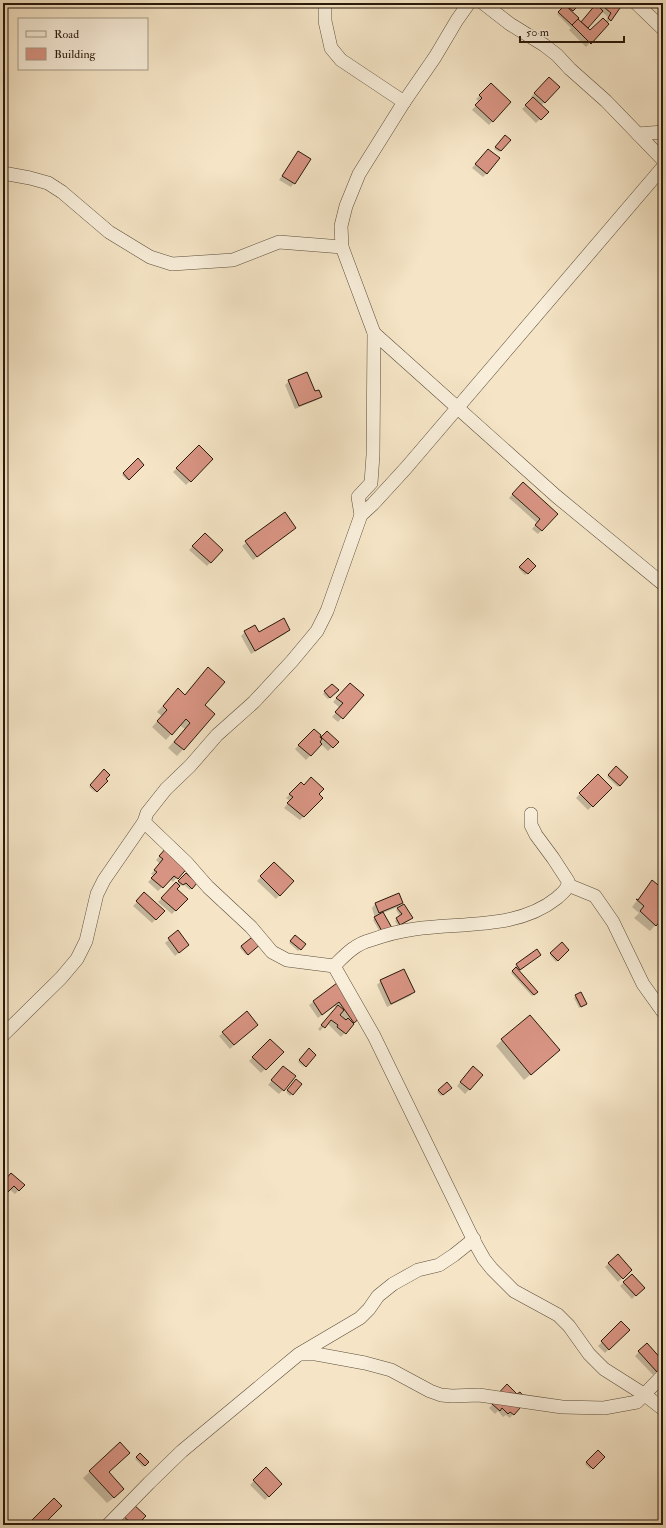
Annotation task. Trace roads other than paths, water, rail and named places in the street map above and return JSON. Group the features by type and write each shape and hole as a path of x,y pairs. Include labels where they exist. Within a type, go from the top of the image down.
{"street":[{"path":"325,3 326,21 331,48 341,60 404,102"},
{"path":"361,515 358,497 371,483 373,455 374,333 342,247 341,226 346,206 359,174 469,3"},
{"path":"483,3 510,24 544,45 556,55 606,101 663,160"},
{"path":"636,3 663,29"},
{"path":"638,134 663,132"},
{"path":"3,1035 61,978 76,959 86,941 98,894 104,880 144,822 147,812 166,789 190,766 217,735 254,702 292,661 317,631 327,611 361,515 406,468 663,167"},
{"path":"3,173 48,183 62,192 109,232 150,257 172,264 233,260 279,242 342,247"},
{"path":"374,333 556,496 663,584"},
{"path":"334,966 353,948 369,940 415,929 472,925 502,920 533,913 554,900 568,885 568,881 536,835 531,825 531,814"},
{"path":"144,822 187,863 208,887 251,927 272,952 280,958 287,960 334,966"},
{"path":"568,885 595,896 613,922 643,984 663,1012"},
{"path":"334,966 374,1036 484,1259 514,1292 558,1315 569,1326 589,1354 604,1369 645,1395 663,1409"},
{"path":"108,1525 148,1483 182,1451 299,1354 360,1318 369,1309 378,1296 393,1284 418,1270 439,1265 474,1239"},
{"path":"299,1354 316,1354 383,1367 401,1374 430,1391 441,1395 479,1395 562,1407 604,1408 637,1402 663,1374"}]}
